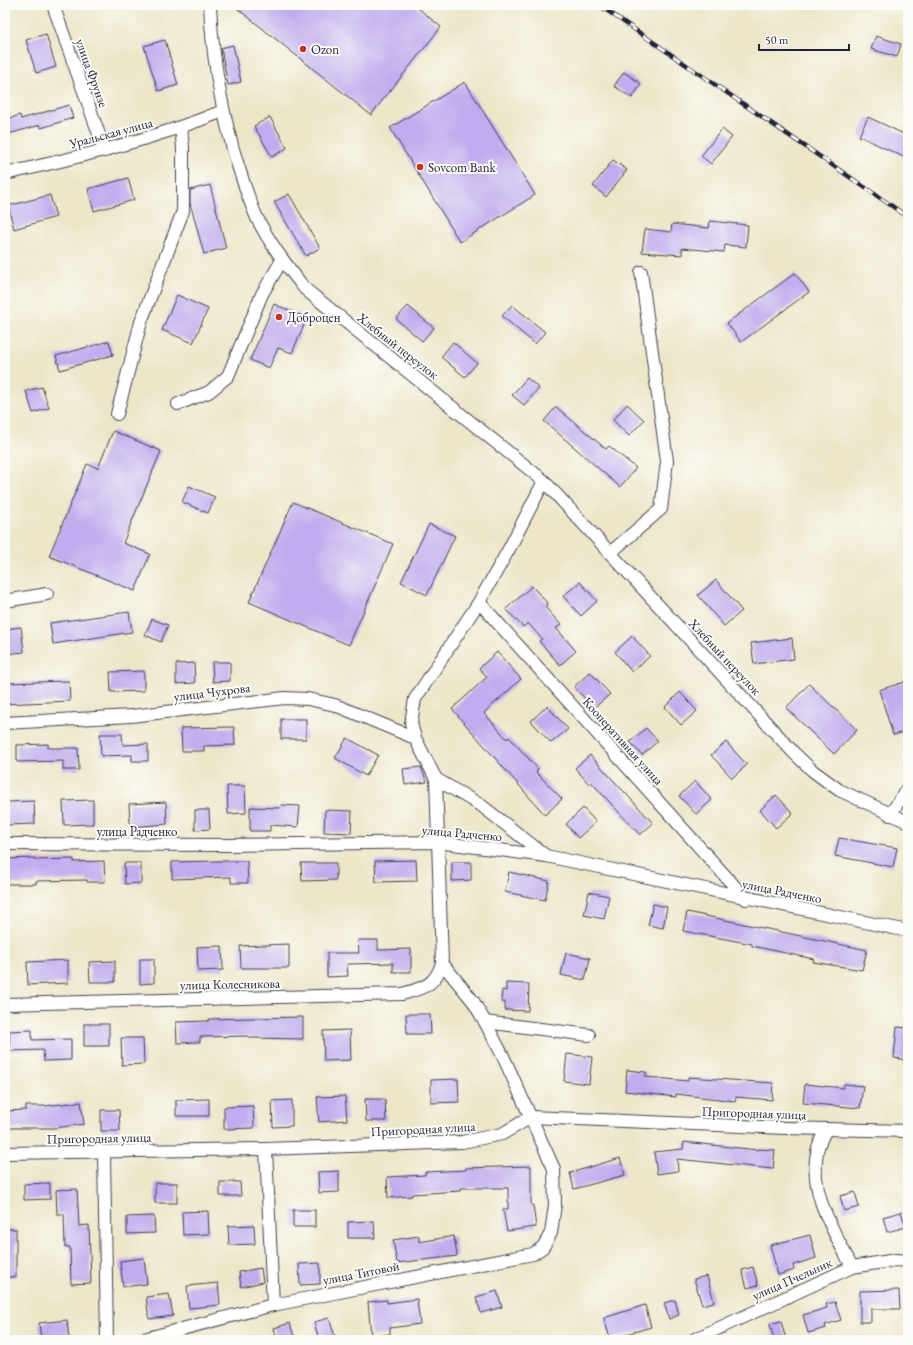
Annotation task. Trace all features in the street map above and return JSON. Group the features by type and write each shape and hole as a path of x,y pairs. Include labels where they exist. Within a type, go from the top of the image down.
{"street":[{"name":"улица Фрунзе","path":"53,5 105,151"},
{"name":"Хлебный переулок","path":"210,5 211,39 223,111 242,180 258,218 282,260 305,289 544,481 794,753 813,771 839,790 890,815 908,822"},
{"name":"Уральская улица","path":"5,174 105,151 181,128 223,111"},
{"path":"117,414 141,322 183,210 183,148 181,128"},
{"path":"178,404 209,392 228,376 262,294 282,260"},
{"path":"610,553 661,509 667,462 641,272"},
{"path":"442,964 436,779 414,738 411,722 415,699 479,602 510,549 544,481"},
{"path":"5,601 47,594"},
{"name":"Кооперативная улица","path":"479,602 746,899"},
{"name":"улица Чухрова","path":"5,723 132,716 285,698 308,699 335,705 414,738"},
{"path":"436,779 482,806 546,856"},
{"path":"890,815 908,787"},
{"name":"улица Радченко","path":"5,844 227,845 437,842 546,856 746,899 908,931"},
{"name":"улица Колесникова","path":"5,1004 402,994 422,989 433,982 438,975 442,964"},
{"name":"улица Титовой","path":"140,1340 272,1305 534,1254 543,1247 551,1233 555,1205 554,1169 531,1117 485,1022 473,1001 442,964"},
{"path":"485,1022 588,1035"},
{"name":"Пригородная улица","path":"5,1153 266,1149 462,1142 502,1134 531,1117 908,1131"},
{"path":"826,1129 817,1151 815,1182 825,1211 852,1267"},
{"path":"266,1149 272,1305"},
{"path":"104,1152 107,1340"},
{"name":"улица Пчельник","path":"692,1340 852,1267 896,1260 908,1261"}],"building":[{"path":"233,5 414,5 441,27 371,115"},
{"path":"46,34 56,67 36,73 26,40"},
{"path":"876,36 901,44 897,57 871,49"},
{"path":"165,40 178,85 158,91 144,46"},
{"path":"233,45 241,82 228,85 221,48"},
{"path":"624,72 641,84 632,98 614,86"},
{"path":"465,82 535,195 460,242 390,128"},
{"path":"69,105 73,118 41,128 40,125 5,135 5,120 20,115 21,119"},
{"path":"270,117 287,148 272,157 254,126"},
{"path":"868,117 908,136 908,159 859,136"},
{"path":"722,129 732,137 711,164 701,156"},
{"path":"613,160 627,170 606,197 593,186"},
{"path":"128,178 134,200 94,211 88,189"},
{"path":"210,185 226,248 204,254 190,203 190,190"},
{"path":"289,194 320,248 306,256 274,202"},
{"path":"50,195 56,217 14,229 8,206"},
{"path":"710,221 748,225 746,247 725,245 724,252 682,248 682,255 642,252 645,229 671,232 672,224 709,228"},
{"path":"795,273 809,292 741,342 727,323"},
{"path":"177,295 208,309 193,343 162,330"},
{"path":"274,304 307,318 292,353 278,348 269,368 250,360"},
{"path":"512,305 545,332 535,344 502,316"},
{"path":"408,306 434,328 422,341 396,319"},
{"path":"109,341 113,355 60,370 56,356"},
{"path":"453,342 477,363 465,377 441,357"},
{"path":"527,378 539,388 524,405 512,395"},
{"path":"42,387 49,408 33,413 26,391"},
{"path":"627,404 644,420 629,436 613,420"},
{"path":"556,407 606,449 609,446 636,468 620,487 544,421"},
{"path":"113,431 161,451 123,543 150,554 135,591 49,556 87,464 98,468"},
{"path":"189,486 215,497 208,513 182,502"},
{"path":"293,502 393,544 349,645 249,602"},
{"path":"429,524 455,536 427,595 401,582"},
{"path":"716,580 742,611 724,626 698,595"},
{"path":"580,582 597,601 581,616 563,596"},
{"path":"532,586 548,604 545,607 561,625 556,628 576,651 560,665 539,641 542,639 528,623 523,627 506,609"},
{"path":"129,612 132,632 53,644 50,623"},
{"path":"152,619 168,625 161,642 145,635"},
{"path":"21,627 24,652 5,654 5,629"},
{"path":"632,636 650,656 632,672 615,652"},
{"path":"792,638 794,659 754,664 751,643"},
{"path":"497,652 521,679 484,713 507,739 509,737 538,769 536,772 562,799 545,815 452,709 487,677 479,668"},
{"path":"212,662 230,662 230,681 213,682"},
{"path":"194,663 195,683 176,684 176,664"},
{"path":"144,671 144,691 111,692 110,672"},
{"path":"590,672 610,694 594,708 574,687"},
{"path":"69,681 70,701 5,704 5,683"},
{"path":"908,681 908,731 893,735 879,690"},
{"path":"809,684 857,730 834,754 786,708"},
{"path":"680,692 697,711 681,725 665,707"},
{"path":"547,706 568,729 551,743 531,721"},
{"path":"281,719 306,719 306,739 281,739"},
{"path":"234,727 235,745 204,746 204,751 182,751 181,728"},
{"path":"646,728 658,741 642,755 630,742"},
{"path":"100,734 122,734 123,745 148,744 148,761 132,761 132,755 101,756"},
{"path":"347,738 378,755 366,776 335,758"},
{"path":"726,742 747,765 732,778 711,755"},
{"path":"48,744 48,748 78,748 79,770 63,770 63,761 17,762 17,745"},
{"path":"590,755 653,823 640,835 591,782 589,784 575,768"},
{"path":"421,767 427,782 405,785 403,769"},
{"path":"695,781 712,800 696,814 679,796"},
{"path":"227,786 245,786 246,813 228,814"},
{"path":"776,795 793,813 776,828 760,810"},
{"path":"93,800 93,824 64,825 63,801"},
{"path":"34,801 35,824 7,825 7,802"},
{"path":"166,802 167,824 130,827 129,804"},
{"path":"281,805 300,806 298,827 270,825 270,831 250,831 250,807 280,808"},
{"path":"583,808 596,822 578,838 566,824"},
{"path":"195,810 209,810 210,829 195,830"},
{"path":"325,810 352,811 351,833 324,832"},
{"path":"839,838 897,848 893,867 835,856"},
{"path":"35,858 35,860 74,859 74,862 104,861 105,882 87,882 87,880 36,881 36,884 5,884 5,859"},
{"path":"416,860 417,881 376,882 375,861"},
{"path":"247,861 248,883 231,883 231,877 172,879 172,862"},
{"path":"452,862 471,862 471,880 452,881"},
{"path":"124,863 141,863 141,883 125,884"},
{"path":"301,863 336,863 336,880 302,881"},
{"path":"509,872 549,881 545,900 505,892"},
{"path":"589,892 609,896 604,919 584,915"},
{"path":"653,904 667,907 663,928 648,925"},
{"path":"687,912 867,950 862,970 813,962 814,959 752,946 752,944 683,931"},
{"path":"358,940 378,940 378,950 411,949 411,972 393,972 393,963 347,964 348,976 327,977 327,953 359,953"},
{"path":"289,944 289,968 241,968 240,946"},
{"path":"222,946 223,970 198,971 197,947"},
{"path":"566,953 590,958 585,980 561,975"},
{"path":"140,959 154,959 154,983 140,984"},
{"path":"68,960 68,983 28,985 27,962"},
{"path":"115,961 115,982 90,982 89,962"},
{"path":"506,983 529,984 528,1011 505,1010 505,1002 501,1002 502,990 506,991"},
{"path":"406,1014 430,1014 431,1034 407,1034"},
{"path":"303,1017 303,1039 249,1038 249,1036 200,1037 200,1042 177,1043 176,1022 209,1021 209,1019"},
{"path":"84,1024 109,1024 109,1046 84,1046"},
{"path":"897,1027 908,1028 908,1060 894,1058"},
{"path":"32,1030 32,1040 71,1039 71,1060 44,1061 43,1050 10,1051 9,1031"},
{"path":"350,1030 351,1060 324,1061 323,1031"},
{"path":"121,1038 143,1038 144,1064 122,1065"},
{"path":"567,1054 592,1057 589,1084 564,1081"},
{"path":"627,1070 646,1072 646,1077 688,1081 688,1077 773,1083 772,1100 736,1097 735,1101 676,1094 676,1097 625,1091"},
{"path":"458,1079 459,1102 431,1103 431,1080"},
{"path":"805,1084 843,1088 844,1084 863,1086 860,1108 803,1103"},
{"path":"345,1096 347,1120 319,1122 317,1097"},
{"path":"209,1099 209,1116 176,1116 176,1100"},
{"path":"365,1099 385,1099 386,1121 366,1121"},
{"path":"292,1100 292,1126 273,1127 272,1101"},
{"path":"81,1102 84,1124 55,1128 5,1128 5,1111 26,1110 26,1106 44,1106"},
{"path":"253,1106 254,1128 224,1129 224,1107"},
{"path":"101,1110 119,1110 120,1131 101,1131"},
{"path":"684,1142 758,1150 775,1150 773,1169 677,1159 678,1171 657,1174 654,1152 683,1149"},
{"path":"620,1158 625,1175 574,1189 570,1173"},
{"path":"531,1166 531,1205 533,1205 536,1227 507,1231 503,1209 508,1209 508,1188 461,1188 461,1191 412,1194 412,1196 388,1198 387,1177 425,1175 425,1172 466,1170 466,1168"},
{"path":"339,1171 339,1192 319,1193 318,1172"},
{"path":"220,1182 240,1182 241,1196 220,1196"},
{"path":"50,1183 50,1199 24,1200 24,1184"},
{"path":"155,1183 177,1183 177,1203 155,1203"},
{"path":"77,1189 79,1226 89,1225 91,1283 71,1284 70,1247 65,1247 64,1214 57,1214 56,1190"},
{"path":"855,1192 859,1207 844,1211 840,1196"},
{"path":"293,1210 315,1210 315,1227 293,1227"},
{"path":"208,1211 209,1234 183,1235 182,1212"},
{"path":"901,1212 906,1227 887,1232 883,1217"},
{"path":"154,1216 155,1233 127,1234 127,1217"},
{"path":"374,1221 375,1238 348,1238 348,1222"},
{"path":"254,1225 255,1244 229,1245 228,1226"},
{"path":"5,1229 16,1229 16,1277 5,1277"},
{"path":"810,1235 816,1258 793,1265 794,1270 778,1275 770,1245"},
{"path":"419,1236 419,1242 454,1236 457,1256 397,1263 393,1240"},
{"path":"144,1258 147,1284 123,1287 120,1261"},
{"path":"320,1263 320,1284 300,1285 299,1264"},
{"path":"753,1267 758,1285 747,1288 742,1270"},
{"path":"261,1268 263,1282 241,1287 239,1272"},
{"path":"707,1276 714,1302 702,1305 694,1279"},
{"path":"218,1283 220,1305 189,1308 187,1286"},
{"path":"899,1290 900,1309 871,1309 871,1322 860,1322 860,1291"},
{"path":"497,1291 502,1307 481,1313 476,1297"},
{"path":"169,1294 173,1316 149,1319 146,1297"},
{"path":"417,1299 420,1324 390,1328 390,1334 371,1336 368,1302 387,1300 387,1303"},
{"path":"675,1300 679,1315 669,1319 664,1303"},
{"path":"835,1302 841,1320 825,1325 826,1328 808,1333 803,1315 827,1308 826,1304"},
{"path":"645,1305 651,1327 610,1339 604,1318"},
{"path":"329,1318 336,1340 319,1340 314,1322"},
{"path":"67,1320 69,1340 41,1340 39,1323"},
{"path":"781,1321 786,1340 774,1340 770,1324"},
{"path":"290,1323 295,1340 277,1340 274,1328"}],"railway":[{"path":"599,5 908,217"}],"place":[{"name":"Ozon","path":"303,49"},
{"name":"Sovcom Bank","path":"420,167"},
{"name":"Доброцен","path":"279,317"}]}
